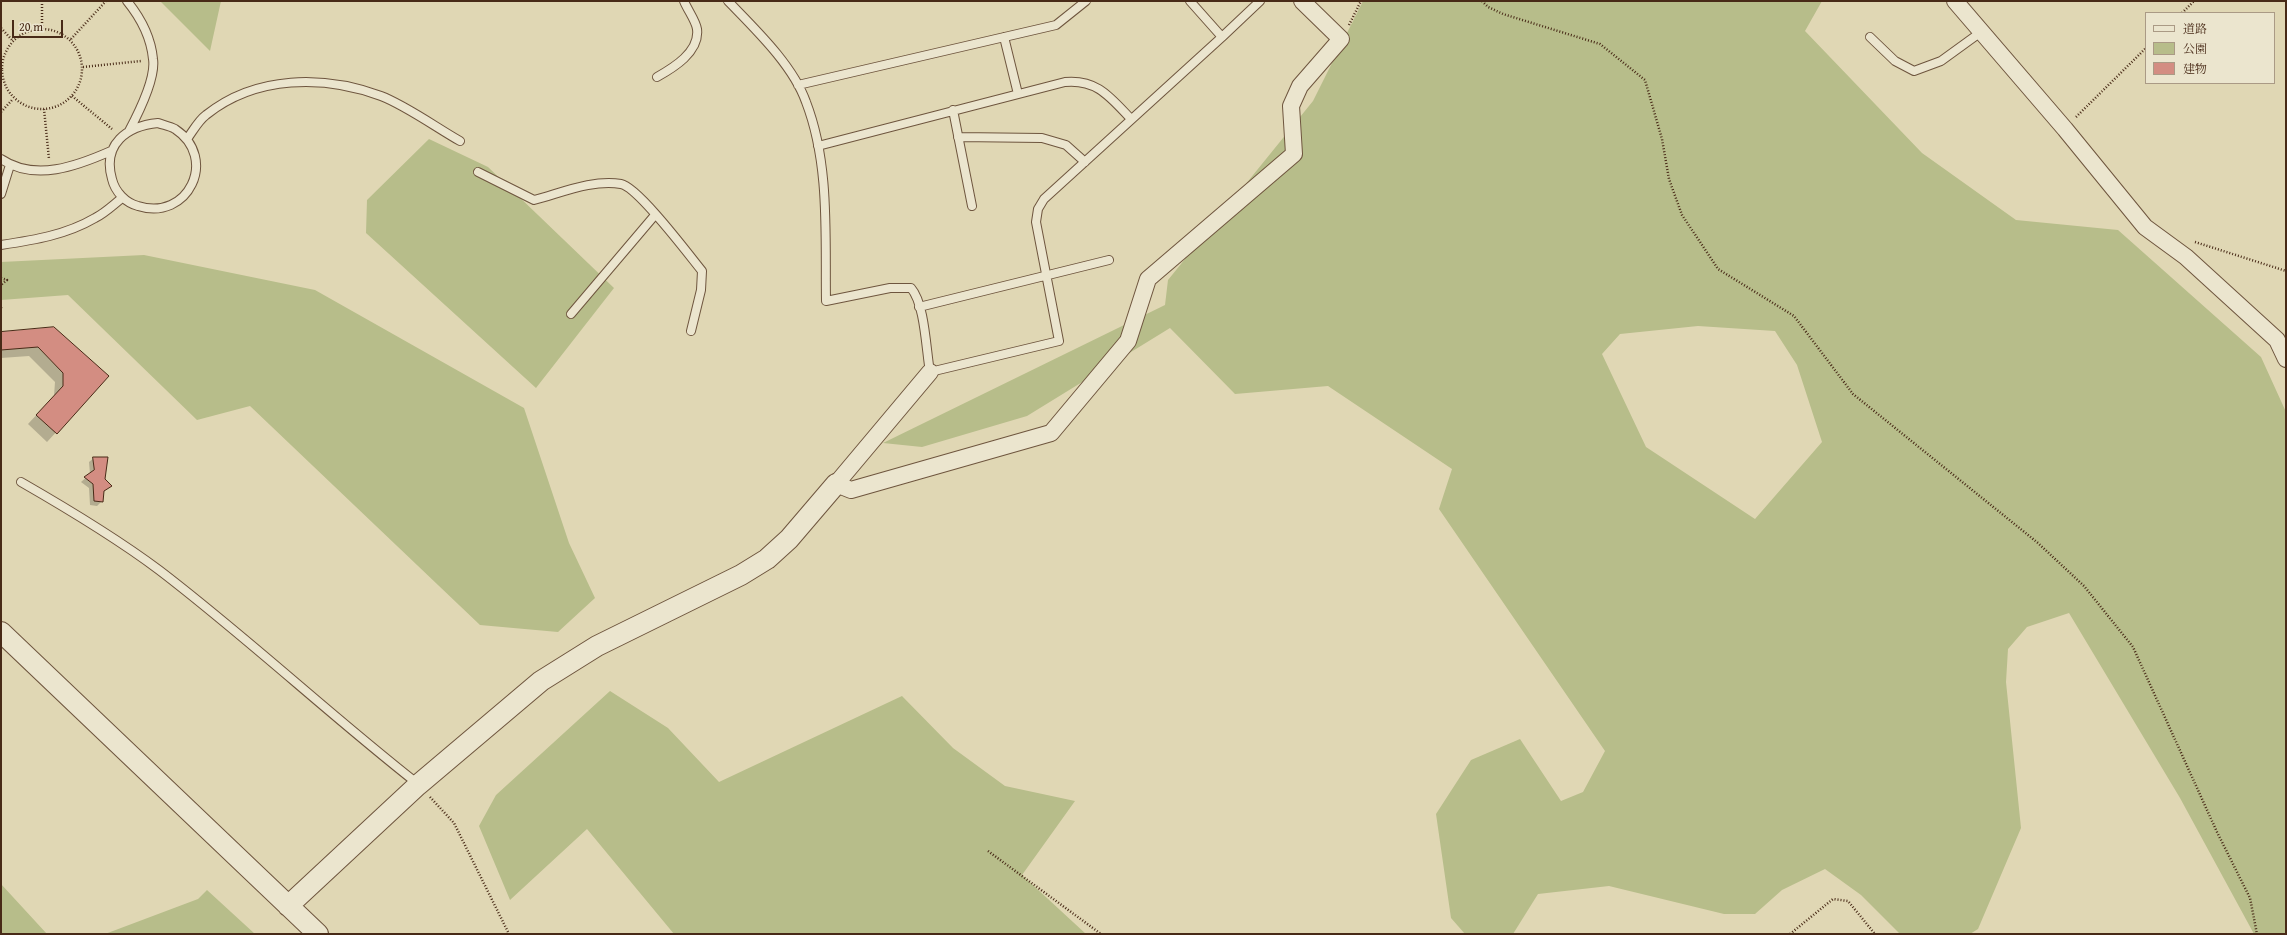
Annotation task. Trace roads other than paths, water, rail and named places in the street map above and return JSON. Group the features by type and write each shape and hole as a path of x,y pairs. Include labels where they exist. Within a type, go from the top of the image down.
{"street":[{"path":"836,484 851,490 1050,433 1128,341 1148,279 1294,154 1291,106 1300,86 1341,39 1302,1"},
{"path":"1955,1 2065,129 2145,227 2186,258 2277,340 2286,359"},
{"path":"288,906 418,785 514,703 570,662 597,646 741,575 767,559 789,539 930,372"},
{"path":"1,632 318,934"}],"lane":[{"path":"127,1 140,18 154,60 146,98 129,131"},
{"path":"657,77 678,64 693,49 697,30 684,1"},
{"path":"728,1 785,65 806,101 818,146 822,168 826,301 905,286 911,288 916,294 919,307 930,372 1059,341 1036,222 1038,209 1044,199 1260,1"},
{"path":"798,85 1056,25 1086,1"},
{"path":"1190,1 1222,37"},
{"path":"1870,37 1895,61 1914,71 1941,61 1981,32"},
{"path":"1004,37 1018,94"},
{"path":"818,146 953,110 1078,80 1106,92 1131,119"},
{"path":"187,139 205,116 234,98 264,86 292,81 341,84 382,97 460,141"},
{"path":"953,110 972,206"},
{"path":"158,123 174,128 187,139 195,154 196,171 192,187 181,200 166,208 149,210 133,205 122,198 112,179 111,152 121,136 129,131 141,125 158,123"},
{"path":"958,137 1042,138 1066,145 1085,162"},
{"path":"1,159 10,165 34,171 50,170 82,164 111,152"},
{"path":"1,194 10,165"},
{"path":"478,172 534,200 595,184 622,184 633,191 702,271 691,331"},
{"path":"1,245 45,238 72,230 96,218 122,198"},
{"path":"571,314 655,215"},
{"path":"919,307 1109,260"},
{"path":"21,482 84,519 158,570 243,637 365,742 418,785"}]}
